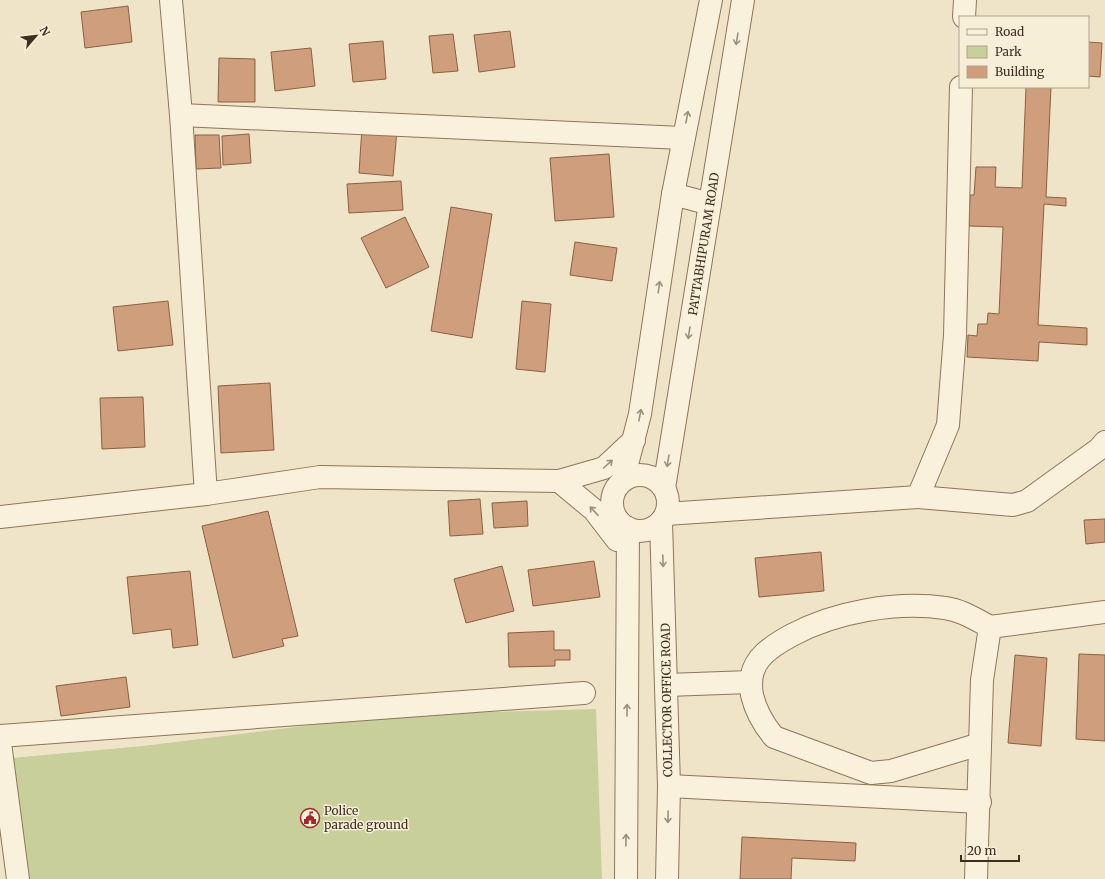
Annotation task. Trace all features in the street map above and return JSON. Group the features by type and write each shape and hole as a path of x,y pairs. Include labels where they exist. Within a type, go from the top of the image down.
{"street":[{"path":"171,0 181,115 206,494"},
{"path":"624,480 640,414 682,138 710,0"},
{"name":"PATTABHIPURAM ROAD","path":"664,518 667,496 664,488 743,0"},
{"path":"964,0 964,16"},
{"path":"918,497 948,425 955,335 961,88"},
{"path":"181,115 682,138"},
{"path":"673,194 710,204"},
{"path":"0,517 206,494 320,477 559,481 604,468 634,440"},
{"path":"664,488 654,479 642,475 632,476 624,480 617,487 613,496 612,505 614,515 620,523 628,528 637,531 646,531 664,518 918,497 1013,505 1027,501 1099,449 1105,442"},
{"path":"559,481 594,510 627,553"},
{"name":"COLLECTOR OFFICE ROAD","path":"664,518 669,786 667,879"},
{"path":"626,879 628,528"},
{"path":"980,744 891,771 871,773 774,737 763,724 754,705 750,682 753,670 761,656 774,644 813,624 837,616 873,609 919,606 946,608 965,613 990,627 1105,612"},
{"path":"976,879 980,802 982,680 990,627"},
{"path":"667,685 750,682"},
{"path":"0,736 584,693"},
{"path":"0,743 18,879"},
{"path":"669,786 980,802"}],"green space":[{"name":"Police parade ground","path":"596,709 602,879 29,879 12,758 143,746 391,715"}],"building":[{"path":"128,6 132,42 85,48 81,12"},
{"path":"510,31 515,67 479,72 474,35"},
{"path":"453,34 458,71 433,73 429,36"},
{"path":"383,41 386,79 353,82 349,44"},
{"path":"1089,42 1102,43 1100,77 1089,76"},
{"path":"311,48 315,86 275,91 271,52"},
{"path":"219,58 255,59 255,102 218,102"},
{"path":"1026,88 1051,88 1046,197 1066,198 1066,206 1044,204 1038,325 1087,328 1087,345 1039,342 1038,361 967,357 968,335 977,336 978,324 987,324 988,313 999,314 1003,227 969,226 970,195 974,195 976,167 996,167 995,187 1022,188"},
{"path":"362,127 397,130 393,176 359,173"},
{"path":"249,134 251,163 223,165 222,136"},
{"path":"195,135 219,135 221,168 196,169"},
{"path":"609,154 614,217 555,221 550,158"},
{"path":"401,181 403,210 349,213 347,184"},
{"path":"451,207 492,214 472,338 431,331"},
{"path":"405,217 429,267 386,288 361,238"},
{"path":"575,242 617,248 612,281 570,275"},
{"path":"168,301 173,345 118,351 113,307"},
{"path":"522,301 551,304 545,372 516,369"},
{"path":"270,383 274,450 221,453 218,386"},
{"path":"143,397 145,447 102,449 100,398"},
{"path":"480,499 483,534 450,536 448,501"},
{"path":"527,501 528,526 494,528 492,503"},
{"path":"268,511 298,636 282,639 284,646 233,658 202,526"},
{"path":"1105,519 1105,542 1086,544 1084,520"},
{"path":"821,552 824,591 759,597 755,558"},
{"path":"594,561 600,597 533,606 528,570"},
{"path":"502,566 514,611 466,623 454,579"},
{"path":"190,571 198,645 173,648 171,629 133,634 127,577"},
{"path":"554,631 554,650 570,650 570,660 555,660 555,666 509,667 508,633"},
{"path":"1079,654 1105,655 1105,741 1076,739"},
{"path":"1015,655 1047,658 1041,746 1008,743"},
{"path":"126,677 130,707 61,716 56,686"},
{"path":"742,837 856,843 855,861 792,858 791,879 740,879"}],"place":[{"name":"Police parade ground","path":"310,818"}]}
